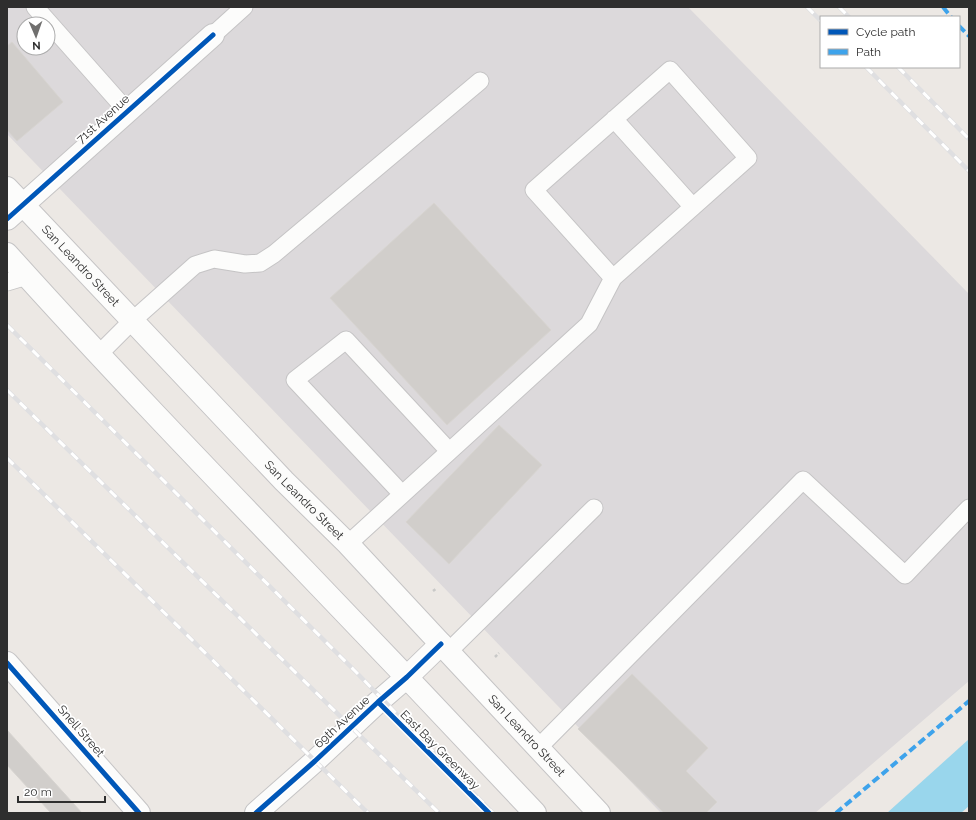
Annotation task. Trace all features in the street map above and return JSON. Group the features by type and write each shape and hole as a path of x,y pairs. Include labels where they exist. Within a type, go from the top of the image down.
{"main road":[{"name":"71st Avenue","path":"15,212 212,35"},
{"name":"San Leandro Street","path":"7,188 15,212 132,321 284,481 348,544 599,813"},
{"path":"7,254 17,279 99,354 535,813"},
{"name":"69th Avenue","path":"256,813 315,761 378,702 444,648"},
{"name":"Snell Street","path":"7,663 139,813"}],"lane":[{"path":"35,7 126,111"},
{"name":"71st Avenue","path":"212,35 244,7"},
{"path":"348,544 589,324 612,278 748,158 670,70 534,190 612,278"},
{"path":"99,354 132,321 195,265 214,259 245,264 260,262 274,254 480,81"},
{"path":"614,119 693,207"},
{"path":"402,494 295,380 346,340 449,451"},
{"path":"538,748 803,480 905,575 969,508"},
{"path":"444,648 594,508"}],"path":[{"path":"433,591 437,588"},
{"path":"495,657 499,653"}],"shaded area":[{"path":"7,7 688,7 969,294 969,681 815,813 661,813 7,134"}],"water":[{"path":"969,739 969,806 961,813 887,813"}],"building":[{"path":"12,42 16,47 16,56 24,56 63,102 17,141 7,130 7,46"},
{"path":"434,203 551,330 447,425 330,298"},
{"path":"499,425 542,465 449,564 406,522"},
{"path":"632,674 708,748 686,771 717,802 706,813 664,813 578,729"},
{"path":"7,730 82,813 51,813 7,765"}],"railway":[{"path":"807,7 820,20"},
{"path":"839,7 848,16"},
{"path":"867,68 969,171"},
{"path":"899,68 969,139"},
{"path":"7,325 354,670 493,813"},
{"path":"7,390 439,813"},
{"path":"7,458 368,813"}],"marked path":[{"path":"943,7 950,16"},
{"path":"960,27 969,36"},
{"path":"836,813 969,701"}],"cycle path":[{"path":"7,219 213,35"},
{"path":"256,813 407,677 441,644"},
{"path":"7,663 139,813"},
{"name":"East Bay Greenway","path":"378,702 489,813"}]}
